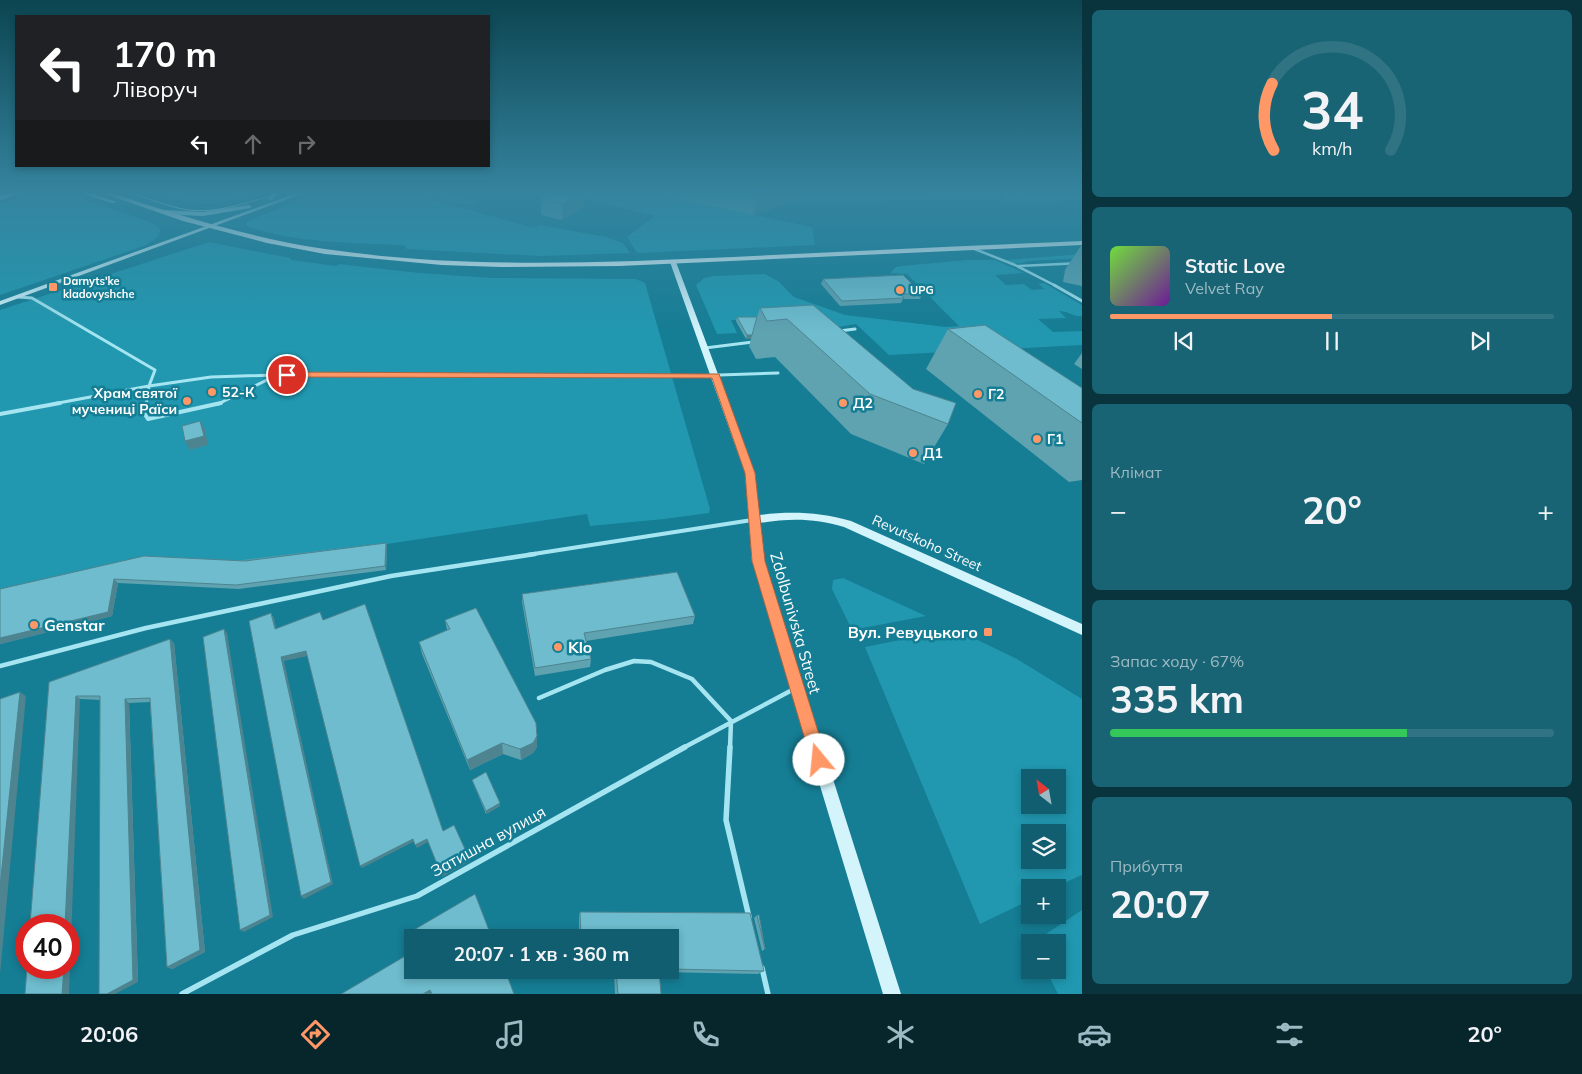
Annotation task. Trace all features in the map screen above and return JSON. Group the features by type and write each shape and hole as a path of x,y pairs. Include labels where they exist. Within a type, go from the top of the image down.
{"main road":[{"path":"267,239 296,246 434,261 556,266 1082,243"}],"street":[{"path":"0,303 171,239"},
{"name":"Zdolbunivska Street","path":"673,262 750,473 758,561 892,994"},
{"name":"Revutskoho Street","path":"754,520 789,514 825,516 847,524 1082,630"}],"lane":[{"path":"970,248 996,256 1018,266 1082,301"},
{"path":"1018,266 1082,263"},
{"path":"16,296 32,298 155,370 149,386 144,413 148,419 218,404 277,375"},
{"path":"835,332 854,329"},
{"path":"705,348 756,342"},
{"path":"0,414 149,386 211,377 277,375 715,376 778,373"},
{"path":"0,666 166,624 391,576 754,520"},
{"path":"539,698 605,670 634,661 651,662 692,679 731,721 726,820 752,926"},
{"name":"Затишна вулиця","path":"182,994 293,935 417,896 731,721 796,688"},
{"path":"761,965 768,994"}],"shaded area":[{"path":"0,239 155,239 144,246 0,295"},
{"path":"310,239 613,239 623,243 630,253 541,256 407,249 404,245 345,243"},
{"path":"628,239 814,239 815,245 637,253"},
{"path":"209,242 290,258 291,260 336,266 339,264 419,273 493,278 636,279 645,283 710,509 709,513 590,526 587,514 247,565 0,594 0,310"},
{"path":"1082,254 1082,258 1019,263 1007,260"},
{"path":"967,260 995,260 1024,273 995,275 1006,285 1024,284 1032,290 1045,289 1038,284 1044,283 1082,305 1082,316 1059,311 1066,318 1038,319 1053,332 1082,331 1082,345 889,355 856,324 820,330 807,318 731,320 737,333 717,334 696,285 704,278 713,276 765,274 778,281 794,297 845,315 946,327 959,326 907,274 890,273 896,267 901,266"},
{"path":"843,578 926,616 852,630 832,589 833,580"},
{"path":"955,629 1017,659 1082,699 1082,875 1066,882 1066,879 1021,879 1021,904 980,924 865,647"},
{"path":"1082,910 1082,994 1058,994 1050,979 1066,979 1066,934 1046,934 1061,924 1066,924 1066,921"}],"building":[{"path":"903,275 922,294 900,294 904,298 842,301 823,279"},
{"path":"813,305 913,389 956,403 948,424 870,394 787,319 767,321 760,308"},
{"path":"737,317 757,317 752,335 747,335"},
{"path":"985,325 1082,388 1082,423 948,329"},
{"path":"200,421 204,436 185,441 182,426"},
{"path":"386,543 385,566 236,585 114,579 108,612 0,638 0,589 144,556 245,561"},
{"path":"677,572 695,616 584,633 591,659 535,668 522,594"},
{"path":"365,604 443,831 454,825 469,858 441,874 427,839 415,845 413,839 360,866 306,651 281,657 331,882 301,896 249,621 271,613 275,629 320,612 323,620"},
{"path":"476,608 536,723 537,736 533,743 520,749 502,743 467,760 419,642 450,629 445,620"},
{"path":"224,629 270,915 240,930 203,637"},
{"path":"170,639 200,950 167,967 150,698 125,699 133,980 107,994 99,994 100,696 76,696 66,914 31,914 49,682"},
{"path":"20,692 0,887 0,699"},
{"path":"486,772 500,803 486,811 472,780"},
{"path":"475,894 489,929 415,929"},
{"path":"580,912 750,913 764,971 679,969 679,929 581,929"},
{"path":"757,915 759,915 765,949"},
{"path":"404,957 404,979 508,979 514,994 432,994 430,990 423,994 341,994"},
{"path":"26,979 63,979 62,994 25,994"},
{"path":"617,979 660,979 661,994 618,994"}],"place":[{"name":"Darnytsʹke kladovyshche","path":"53,287"},
{"name":"UPG","path":"900,290"},
{"name":"52-К","path":"212,392"},
{"name":"Г2","path":"978,394"},
{"name":"Храм святої мучениці Раїси","path":"187,401"},
{"name":"Д2","path":"843,403"},
{"name":"Г1","path":"1037,439"},
{"name":"Д1","path":"913,453"},
{"name":"Genstar","path":"34,625"},
{"name":"Вул. Ревуцького","path":"988,632"},
{"name":"Klo","path":"558,647"}],"route":[{"path":"287,375 715,376 750,473 758,561 819,760"}]}
